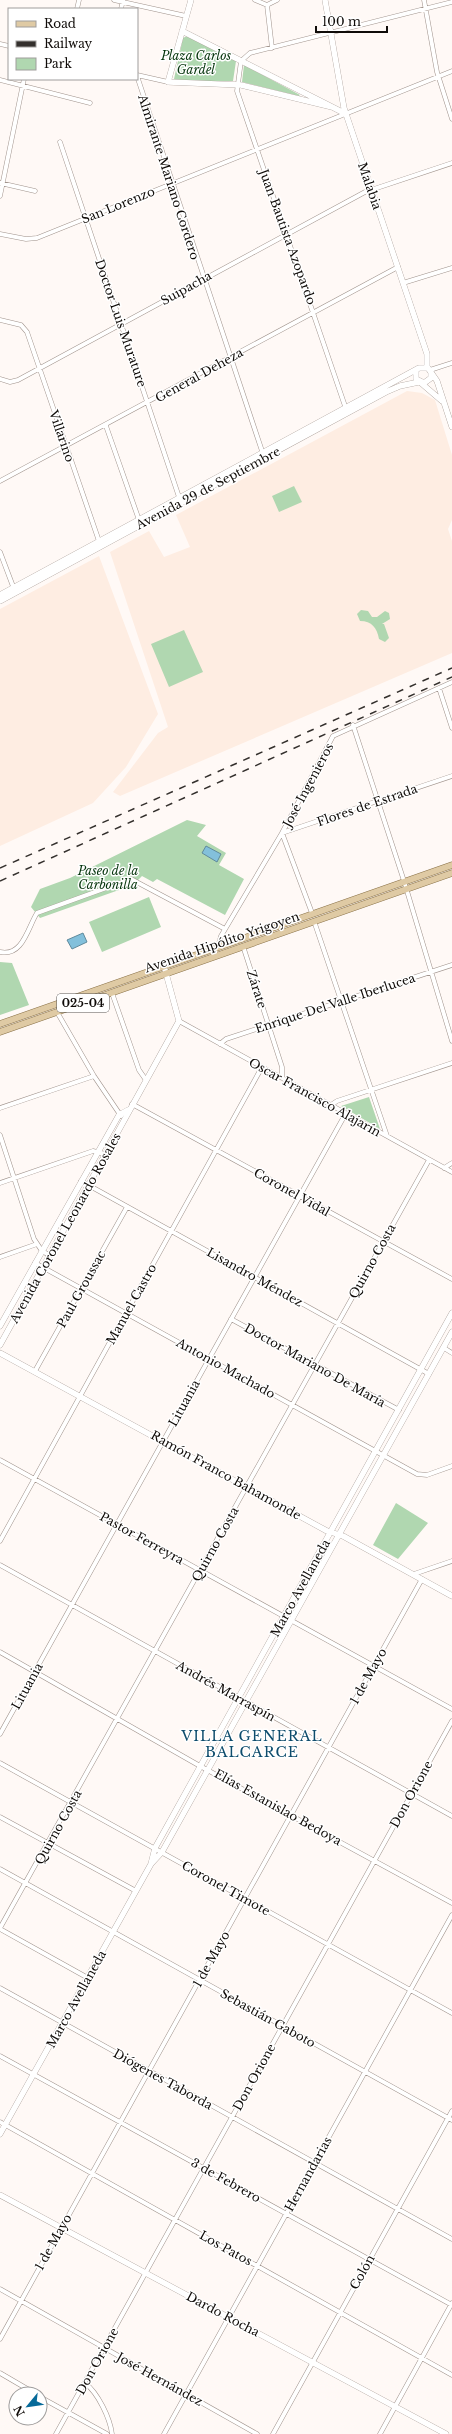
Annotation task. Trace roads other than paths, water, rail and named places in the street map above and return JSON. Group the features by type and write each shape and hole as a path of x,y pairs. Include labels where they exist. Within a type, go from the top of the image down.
{"main road":[{"name":"Avenida Hipólito Yrigoyen","path":"0,1024 452,865"},
{"name":"Avenida Hipólito Yrigoyen","path":"0,1032 452,873"}],"street":[{"path":"114,0 186,16"},
{"path":"168,82 191,0"},
{"path":"255,0 267,5 277,0"},
{"name":"Malabia","path":"325,0 346,114 427,354 429,370 437,381 452,427"},
{"path":"424,0 438,77 452,119"},
{"path":"241,61 250,53 452,2"},
{"path":"267,5 272,48"},
{"path":"182,31 346,114"},
{"name":"Juan Bautista Azopardo","path":"241,61 237,85 257,150 347,410"},
{"name":"San Lorenzo","path":"0,234 32,239 452,71"},
{"path":"138,76 168,82 237,85 332,107"},
{"name":"Almirante Mariano Cordero","path":"138,79 203,278 264,456"},
{"path":"0,80 90,103"},
{"path":"0,196 1,183 24,80"},
{"name":"Doctor Luis Murature","path":"60,142 180,501"},
{"name":"Suipacha","path":"0,379 14,381 203,278 372,190 452,163"},
{"path":"1,183 35,191"},
{"name":"General Deheza","path":"0,481 106,426 398,267"},
{"path":"403,282 452,268"},
{"name":"Villarino","path":"0,320 24,327 100,544"},
{"path":"443,402 415,377 416,371 419,368 429,370 452,363"},
{"path":"420,382 429,380 429,370"},
{"name":"Avenida 29 de Septiembre","path":"0,595 14,590 264,456 416,371"},
{"name":"Avenida 29 de Septiembre","path":"347,410 394,388 420,382"},
{"path":"106,426 139,520"},
{"name":"Avenida 29 de Septiembre","path":"100,544 139,520 180,501"},
{"path":"0,552 14,590"},
{"name":"Avenida 29 de Septiembre","path":"0,601 14,590"},
{"name":"José Ingenieros","path":"218,947 225,929 282,833 333,736 353,725 452,682"},
{"path":"439,688 452,728"},
{"path":"353,725 404,881 452,1041"},
{"name":"Flores de Estrada","path":"282,833 452,776"},
{"path":"282,833 312,913"},
{"path":"0,952 11,952 19,946 37,913 131,879 225,929"},
{"path":"314,921 387,1136"},
{"name":"Zárate","path":"243,946 282,1068 282,1078"},
{"name":"Enrique Del Valle Iberlucea","path":"220,1044 226,1039 452,965"},
{"path":"164,966 179,1021"},
{"path":"112,993 139,1070 146,1080"},
{"path":"57,1012 94,1076 119,1115 125,1118"},
{"name":"Oscar Francisco Alajarín","path":"179,1021 452,1172"},
{"name":"Avenida Coronel Leonardo Rosales","path":"0,1345 128,1110 179,1021"},
{"path":"331,1105 337,1101 452,1063"},
{"name":"Manuel Castro","path":"0,1541 126,1312 218,1151 262,1067"},
{"path":"0,1108 94,1076"},
{"name":"Coronel Vidal","path":"132,1104 300,1196 382,1243 452,1279"},
{"name":"Avenida Coronel Leonardo Rosales","path":"0,1326 119,1115 128,1110"},
{"name":"Lituania","path":"0,1734 346,1113"},
{"path":"0,1135 37,1244 42,1251 50,1255"},
{"path":"0,1183 93,1151 99,1151 105,1154"},
{"name":"Quirno Costa","path":"0,1929 72,1803 117,1718 429,1160"},
{"path":"444,1168 452,1164"},
{"name":"Lisandro Méndez","path":"81,1181 429,1374"},
{"name":"Paul Groussac","path":"35,1371 127,1207"},
{"path":"0,1257 37,1244"},
{"name":"Antonio Machado","path":"35,1263 417,1474 428,1475 452,1466"},
{"name":"Marco Avellaneda","path":"151,1864 155,1848 332,1532 452,1313"},
{"name":"Doctor Mariano De María","path":"231,1318 399,1410"},
{"name":"Marco Avellaneda","path":"0,2134 2,2124 34,2074 151,1864 162,1852 452,1332"},
{"path":"444,1348 452,1353"},
{"name":"Ramón Franco Bahamonde","path":"0,1353 80,1395 247,1487 414,1574 452,1596"},
{"name":"Pastor Ferreyra","path":"0,1460 452,1709"},
{"path":"414,1574 452,1561"},
{"name":"Andrés Marraspín","path":"0,1565 238,1698 329,1746 452,1816"},
{"name":"1 de Mayo","path":"0,2339 422,1579"},
{"name":"Elías Estanislao Bedoya","path":"0,1652 200,1766 209,1769 452,1903"},
{"name":"Don Orione","path":"56,2434 452,1721"},
{"name":"Coronel Timote","path":"0,1764 155,1848 452,2013"},
{"path":"0,1817 136,1891"},
{"name":"Sebastián Gaboto","path":"0,1869 450,2119"},
{"name":"Hernandarias","path":"164,2434 452,1915"},
{"path":"0,1929 88,1978"},
{"name":"Diógenes Taborda","path":"0,1988 452,2239"},
{"name":"3 de Febrero","path":"0,2056 452,2304"},
{"name":"Colón","path":"273,2434 397,2208 450,2119 452,2111"},
{"name":"Los Patos","path":"2,2124 452,2374"},
{"name":"Dardo Rocha","path":"0,2195 446,2434"},
{"name":"José Hernández","path":"0,2289 257,2434"},
{"path":"380,2434 452,2304"},
{"path":"0,2373 22,2386"},
{"path":"85,2383 91,2387 98,2400 112,2434"},
{"path":"48,2401 107,2434"}],"water":[{"path":"206,846 221,854 217,862 202,853"},
{"path":"83,933 87,942 72,949 67,940"}],"railway":[{"path":"0,868 452,668"},
{"path":"0,881 452,677"}],"district":[{"name":"VILLA GENERAL BALCARCE","path":"252,1744"}],"park label":[{"name":"Plaza Carlos Gardel","path":"196,62"},
{"name":"Paseo de la Carbonilla","path":"108,877"}]}
